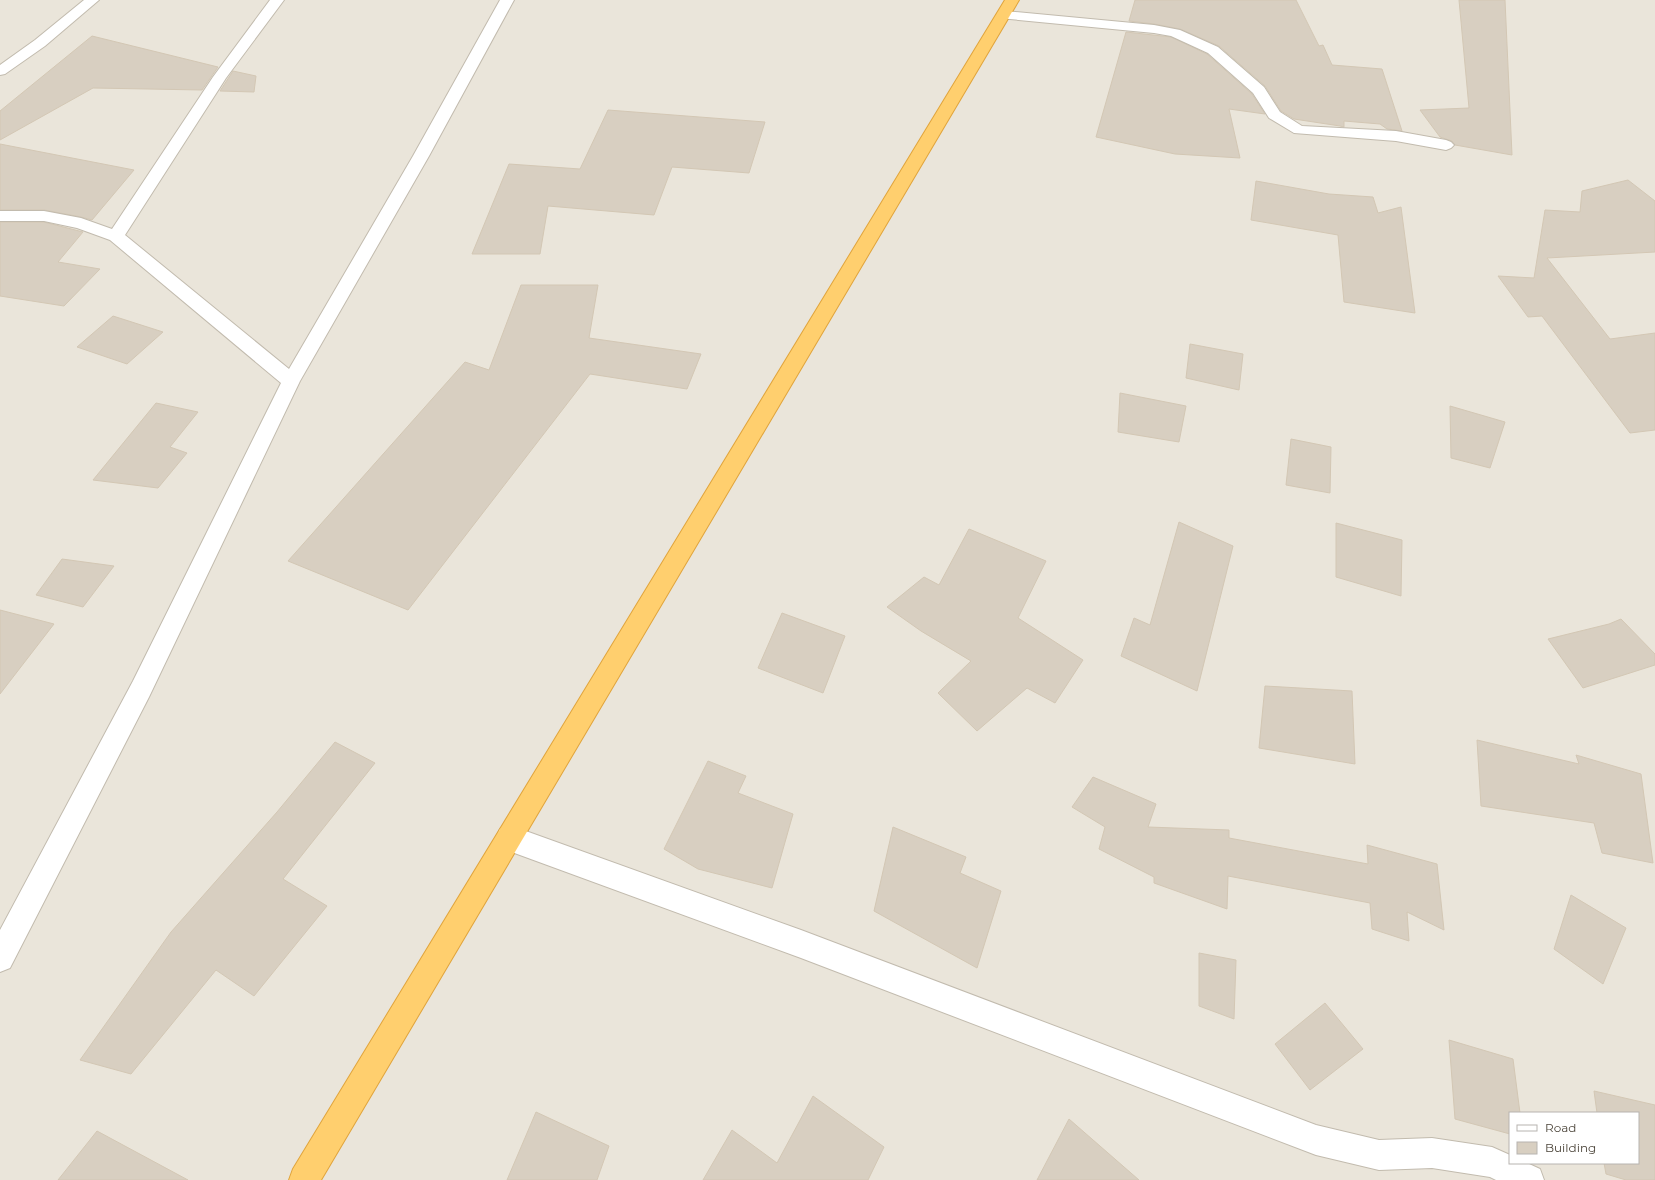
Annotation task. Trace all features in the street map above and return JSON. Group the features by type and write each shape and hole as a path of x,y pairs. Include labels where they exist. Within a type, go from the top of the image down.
{"highway":[{"path":"304,1180 1008,7"}],"street":[{"path":"0,71 40,44 92,0"},
{"path":"116,236 220,77 278,0"},
{"path":"0,958 141,689 291,381 421,156 507,0"},
{"path":"1008,7 1175,33 1213,50 1259,90 1274,115 1299,130 1396,136 1446,145"},
{"path":"0,216 44,216 81,223 116,236 291,381"},
{"path":"509,838 801,944 1316,1140 1379,1155 1432,1153 1492,1162 1529,1180"}],"shaded area":[{"path":"0,0 1655,0 1655,1180 0,1180"}],"building":[{"path":"1135,0 1296,0 1319,46 1323,45 1332,65 1382,69 1402,131 1387,129 1380,124 1344,121 1344,127 1294,119 1281,111 1265,86 1219,46 1180,29 1129,21"},
{"path":"1459,0 1505,0 1512,155 1455,145 1452,141 1440,137 1420,110 1469,108"},
{"path":"1126,32 1171,37 1207,54 1252,94 1265,114 1229,109 1240,158 1175,154 1096,137"},
{"path":"92,36 218,67 202,90 93,88 0,140 0,111"},
{"path":"233,71 256,76 254,92 220,91"},
{"path":"608,110 765,122 749,173 672,167 654,215 548,206 540,254 472,254 509,164 580,169"},
{"path":"0,144 134,170 92,220 44,210 0,210"},
{"path":"1628,180 1655,201 1655,252 1547,258 1610,339 1655,333 1655,430 1630,433 1542,316 1528,317 1498,276 1534,278 1545,210 1580,212 1582,191"},
{"path":"1256,181 1329,194 1373,197 1378,213 1401,207 1415,313 1344,302 1338,235 1251,220"},
{"path":"0,222 44,222 83,232 58,262 100,269 64,306 0,296"},
{"path":"521,285 598,285 589,338 701,354 687,389 590,374 408,610 288,561 465,362 489,370"},
{"path":"113,316 163,332 127,364 77,347"},
{"path":"1190,344 1243,354 1239,390 1186,378"},
{"path":"1120,393 1186,406 1179,442 1118,432"},
{"path":"156,403 198,412 170,447 187,453 158,488 93,480"},
{"path":"1450,406 1505,422 1490,468 1451,458"},
{"path":"1291,439 1331,447 1330,493 1286,485"},
{"path":"1179,522 1233,546 1197,691 1121,656 1134,618 1150,625"},
{"path":"1336,523 1402,540 1401,596 1336,577"},
{"path":"969,529 1046,561 1018,618 1083,660 1055,703 1027,688 977,731 938,693 971,661 921,631 887,607 924,577 939,585"},
{"path":"62,559 114,566 83,607 36,595"},
{"path":"0,610 54,624 0,694"},
{"path":"782,613 845,636 823,693 758,668"},
{"path":"1621,619 1655,654 1655,665 1583,688 1548,639 1609,624"},
{"path":"1265,686 1352,691 1355,764 1259,748"},
{"path":"1477,740 1579,764 1576,755 1641,774 1653,863 1602,853 1594,823 1481,806"},
{"path":"335,742 375,763 283,879 327,906 254,996 216,970 131,1074 80,1060 171,932 277,812"},
{"path":"708,761 746,776 738,793 793,814 772,888 698,869 664,849"},
{"path":"1093,777 1156,804 1148,827 1229,830 1229,838 1368,864 1367,845 1437,864 1444,930 1407,912 1409,941 1372,929 1370,903 1228,876 1227,909 1154,883 1154,877 1099,849 1105,827 1072,807"},
{"path":"893,827 966,857 960,873 1001,891 977,968 874,911"},
{"path":"1571,895 1626,928 1603,984 1554,949"},
{"path":"1199,953 1236,960 1234,1019 1199,1006"},
{"path":"1325,1003 1363,1049 1310,1090 1275,1044"},
{"path":"1449,1040 1513,1059 1520,1112 1509,1112 1509,1134 1455,1119"},
{"path":"1594,1091 1655,1105 1655,1180 1626,1180 1606,1174 1604,1164 1639,1164 1639,1112 1597,1112"},
{"path":"813,1096 884,1147 868,1180 703,1180 732,1130 777,1163"},
{"path":"536,1112 609,1146 597,1180 507,1180"},
{"path":"1069,1119 1139,1180 1037,1180"},
{"path":"97,1131 188,1180 58,1180"}]}
